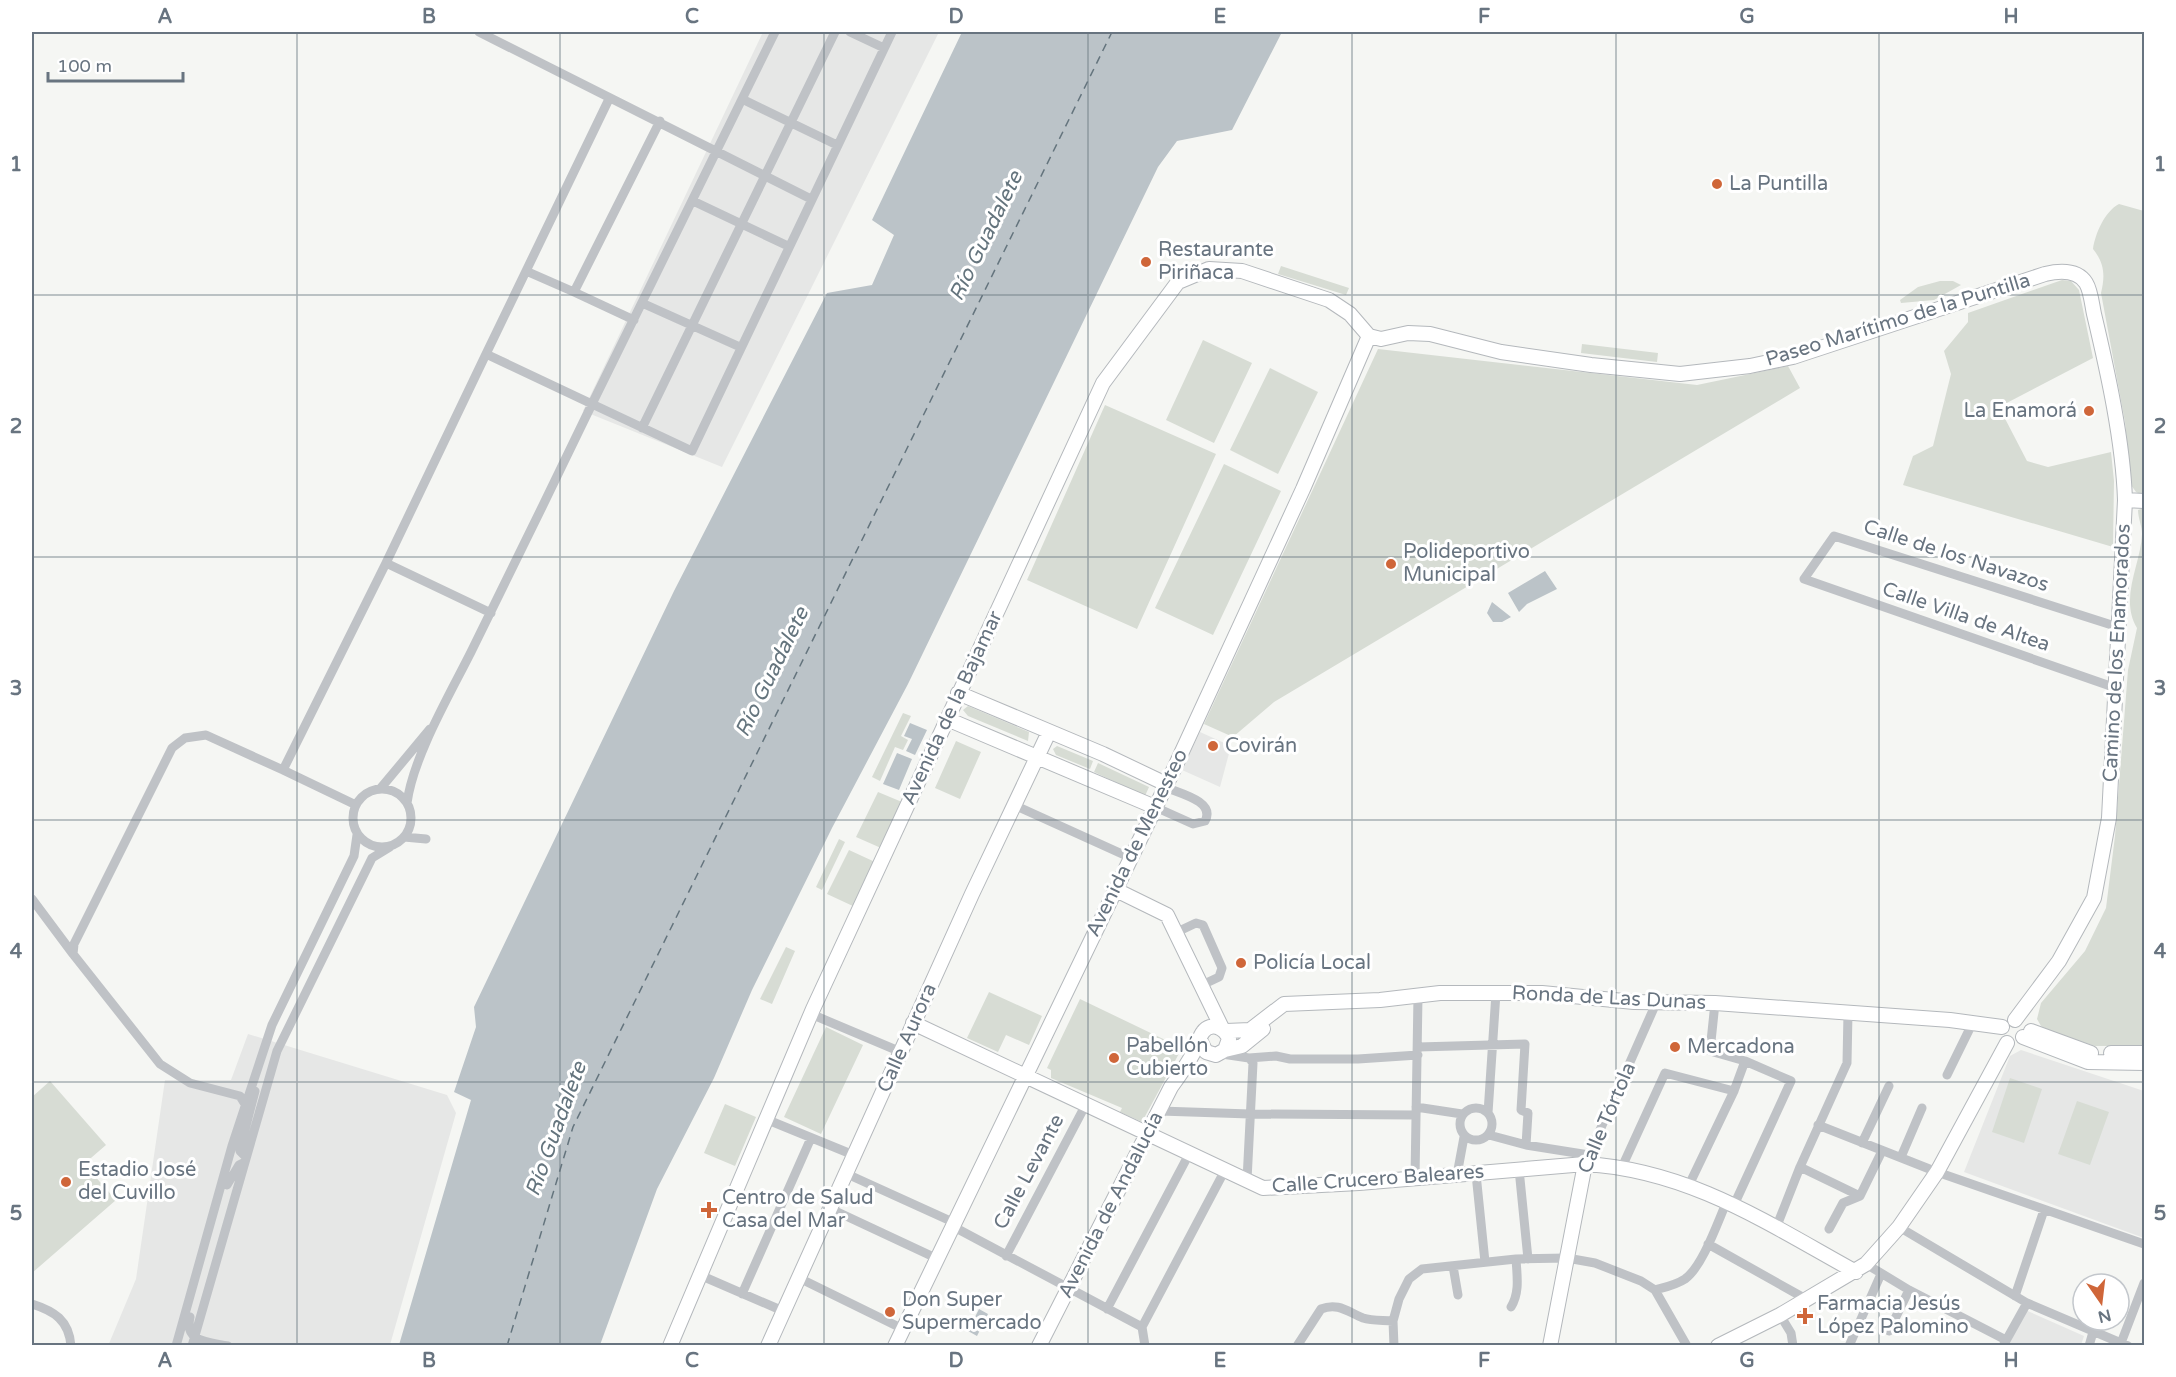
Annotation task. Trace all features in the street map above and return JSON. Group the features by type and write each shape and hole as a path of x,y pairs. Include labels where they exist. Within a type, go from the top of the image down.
{"street":[{"path":"479,32 609,99 660,121 811,199"},
{"path":"406,803 410,783 438,720 775,32"},
{"path":"642,428 835,32"},
{"path":"850,32 884,48"},
{"path":"486,354 692,451 892,32"},
{"path":"283,770 386,563 609,99"},
{"path":"742,99 837,145"},
{"path":"574,292 660,121"},
{"path":"693,201 789,246"},
{"name":"Avenida de la Bajamar","path":"670,1346 702,1276 811,1014 1103,383 1178,282 1209,269 1242,271 1329,300 1350,314 1369,336"},
{"name":"Paseo Marítimo de la Puntilla","path":"1369,336 1381,339 1408,333 1430,334 1501,352 1592,365 1680,374 1716,371 1793,357 2044,274 2061,270 2070,273"},
{"path":"526,271 634,320"},
{"name":"Camino de los Enamorados","path":"2016,1028 2059,961 2094,898 2109,818 2125,501 2124,471 2087,284 2079,276 2070,273"},
{"path":"642,303 740,347"},
{"name":"Avenida de Menesteo","path":"896,1346 1166,786 1303,489 1369,336"},
{"path":"2125,501 2145,501"},
{"name":"Calle de los Navazos","path":"1804,579 1834,536 2118,627"},
{"path":"386,563 491,613"},
{"name":"Calle Villa de Altea","path":"1804,579 2116,688"},
{"path":"947,719 1192,824 1205,821 1208,816 1207,810 1198,801 958,693"},
{"path":"380,789 438,720"},
{"name":"Calle Aurora","path":"768,1346 856,1156 913,1023 1048,732"},
{"path":"74,954 74,944 172,748 185,738 206,735 356,805"},
{"path":"191,1342 277,1051 372,858 390,847 404,837 410,824 410,807 392,790 380,789 368,792 356,805 352,823 357,835 366,843 378,848 390,847"},
{"path":"1014,805 1131,858"},
{"path":"404,837 426,839 410,824"},
{"path":"176,1346 245,1104 272,1025 354,856 357,835"},
{"path":"1116,890 1167,915 1229,1039 1211,1045"},
{"path":"32,899 160,1064 190,1083 240,1096 245,1104"},
{"path":"1177,932 1196,922 1203,925 1222,968 1219,977 1204,988"},
{"path":"1204,988 1211,1045"},
{"path":"1488,1113 1485,1109 1464,1111 1460,1118 1461,1134 1467,1140 1486,1138 1492,1132 1488,1113 1496,993"},
{"name":"Ronda de Las Dunas","path":"1284,1004 1418,996 1542,993 1634,1002 1657,1000 1715,1003 1973,1022 2016,1028"},
{"path":"1415,1178 1418,996"},
{"name":"Calle Tórtola","path":"1550,1346 1587,1160 1657,1000"},
{"path":"1655,1290 1673,1286 1688,1277 1730,1203 1791,1081 1745,1061 1710,1051 1715,1003"},
{"path":"1211,1045 1213,1026 1224,1030 1250,1030 1284,1004"},
{"path":"1211,1045 1242,1046 1266,1027 1284,1004"},
{"path":"1776,1228 1818,1125 1847,1063 1848,1013"},
{"path":"811,1014 902,1052"},
{"path":"1947,1075 1973,1022"},
{"name":"Calle Crucero Baleares","path":"913,1023 1085,1106 1247,1180 1272,1189 1476,1174 1587,1160 1689,1185 1861,1268"},
{"path":"245,1160 240,1152 241,1145 272,1025"},
{"path":"1718,1346 1780,1315 1861,1268 1899,1227 1937,1172 2007,1043 2018,1042 2016,1028"},
{"path":"2016,1028 2090,1053 2145,1053"},
{"path":"2016,1028 2088,1062 2145,1063"},
{"path":"1211,1045 1249,1058 1276,1056 1290,1059 1358,1059 1494,1044 1525,1044 1521,1110 1528,1113 1526,1145"},
{"name":"Avenida de Andalucía","path":"1039,1346 1171,1087 1186,1066 1211,1045"},
{"path":"1247,1180 1252,1064 1249,1058"},
{"path":"1689,1185 1734,1091 1745,1061"},
{"path":"1622,1167 1665,1073 1734,1091"},
{"path":"1862,1143 1889,1086"},
{"name":"Calle Levante","path":"1006,1256 1085,1106"},
{"path":"1900,1157 1922,1108"},
{"path":"1160,1111 1250,1114 1415,1111 1462,1114"},
{"path":"768,1120 856,1156"},
{"path":"1818,1125 1937,1172 2145,1244"},
{"path":"1489,1135 1587,1160"},
{"path":"1458,1175 1464,1137"},
{"path":"742,1294 811,1138"},
{"path":"1829,1228 1843,1203 1860,1196 1882,1151"},
{"path":"1107,1309 1189,1154"},
{"path":"1800,1167 1860,1196"},
{"path":"1519,1169 1528,1259"},
{"path":"1145,1346 1142,1327 1225,1170"},
{"path":"847,1174 954,1225 1006,1256 1142,1327"},
{"path":"1476,1174 1485,1262"},
{"path":"831,1209 938,1259"},
{"path":"2016,1296 2044,1210"},
{"path":"1899,1227 2027,1303 2071,1322"},
{"path":"1708,1244 1806,1299"},
{"path":"1394,1346 1393,1321 1408,1279 1422,1269 1516,1259 1567,1258 1595,1263 1641,1281 1655,1290 1687,1346"},
{"path":"1511,1307 1516,1300 1518,1283 1516,1259"},
{"path":"1453,1266 1458,1295"},
{"path":"1861,1268 1881,1274 2005,1343 2027,1303"},
{"path":"1849,1346 1881,1274"},
{"path":"702,1276 783,1311"},
{"path":"799,1278 903,1329"},
{"path":"2089,1346 2093,1332 2124,1344 2145,1283"},
{"path":"1889,1331 1909,1290"},
{"path":"32,1304 59,1316 65,1324 71,1346"},
{"path":"1298,1346 1321,1309 1328,1306 1343,1307 1364,1318 1393,1321"},
{"path":"1780,1315 1791,1333 1794,1346"},
{"path":"191,1342 202,1341 228,1346"},
{"path":"191,1342 206,1346"}],"shaded area":[{"path":"763,32 939,32 722,467 583,411"},
{"path":"2119,204 2144,211 2144,496 2136,492 2131,485 2125,422 2101,293 2103,270 2093,249 2101,224 2109,212"},
{"path":"1281,266 1349,288 1346,295 1278,274"},
{"path":"2062,280 2071,281 2079,290 2093,358 1999,407 2027,461 2048,467 2111,452 2114,481 2113,547 1903,485 1913,456 1933,446 1951,374 1944,351 1968,322 1968,313"},
{"path":"1940,281 1953,281 1961,285 1934,300 1901,303 1900,300 1918,287"},
{"path":"1203,340 1252,363 1214,443 1166,420"},
{"path":"1582,344 1658,353 1657,362 1581,353"},
{"name":"Polideportivo Municipal","path":"1378,349 1697,385 1788,366 1800,388 1274,702 1233,737 1204,724"},
{"path":"1270,368 1318,392 1278,474 1230,450"},
{"path":"1105,405 1216,454 1137,629 1027,580"},
{"path":"1224,464 1281,491 1213,635 1155,608"},
{"path":"2144,508 2144,1046 2095,1046 2052,1032 2041,1026 2037,1019 2041,1003 2085,951 2106,908 2115,836 2128,670 2137,628 2132,617 2130,593 2141,545 2142,534 2138,510"},
{"path":"968,706 1029,732 1028,741 968,716 963,710"},
{"path":"903,713 911,716 901,736 908,740 903,750 895,747 880,781 872,777"},
{"path":"1200,732 1231,746 1220,787 1182,770"},
{"path":"956,741 981,752 960,799 935,788"},
{"path":"1057,746 1093,761 1090,769 1056,755 1053,749"},
{"path":"1098,763 1149,787 1145,796 1094,772"},
{"path":"878,792 902,802 881,848 856,837"},
{"path":"839,839 845,842 822,890 816,887"},
{"path":"849,850 875,862 855,907 827,894"},
{"path":"786,947 795,951 772,1004 760,999"},
{"path":"989,992 1042,1016 1029,1045 1006,1035 998,1052 967,1038"},
{"name":"Pabellón Cubierto","path":"1080,999 1182,1048 1142,1122 1120,1112 1122,1108 1051,1078 1051,1070 1047,1068"},
{"path":"826,1027 863,1045 821,1134 784,1117"},
{"path":"248,1034 447,1095 456,1113 390,1345 108,1346 136,1279 165,1080 231,1080"},
{"path":"2021,1050 2144,1091 2144,1238 1964,1172 2010,1056"},
{"path":"2010,1078 2042,1089 2024,1143 1992,1132"},
{"name":"Estadio José del Cuvillo","path":"50,1081 106,1145 84,1164 116,1200 32,1273 32,1097"},
{"path":"2077,1101 2109,1112 2090,1165 2058,1154"},
{"path":"725,1104 756,1117 735,1166 704,1153"},
{"path":"2023,1309 2084,1336 2081,1345 2006,1346"}],"water":[{"name":"Río Guadalete","path":"962,32 1282,32 1232,130 1177,141 1158,167 908,684 832,828 752,990 714,1078 657,1189 600,1345 399,1345 471,1100 454,1092 476,1027 474,1007 674,591 827,293 872,285 894,235 872,220"},
{"path":"1545,571 1557,589 1527,604 1519,612 1508,593"},
{"path":"1492,602 1511,617 1502,622 1493,622 1487,613"},
{"path":"910,723 927,730 915,755 906,751 912,739 904,736"},
{"path":"897,753 912,759 899,790 883,784"},
{"path":"979,1309 988,1314 977,1336 968,1331"}],"ferry route":[{"path":"507,1346 573,1127 1112,32"}],"place":[{"name":"La Puntilla","path":"1717,184"},
{"name":"Restaurante Piriñaca","path":"1146,262"},
{"name":"La Enamorá","path":"2089,411"},
{"name":"Polideportivo Municipal","path":"1391,564"},
{"name":"Covirán","path":"1213,746"},
{"name":"Policía Local","path":"1241,963"},
{"name":"Mercadona","path":"1675,1047"},
{"name":"Pabellón Cubierto","path":"1114,1058"},
{"name":"Estadio José del Cuvillo","path":"66,1182"},
{"name":"Centro de Salud Casa del Mar","path":"709,1210"},
{"name":"Don Super Supermercado","path":"890,1312"},
{"name":"Farmacia Jesús López Palomino","path":"1805,1316"}]}
